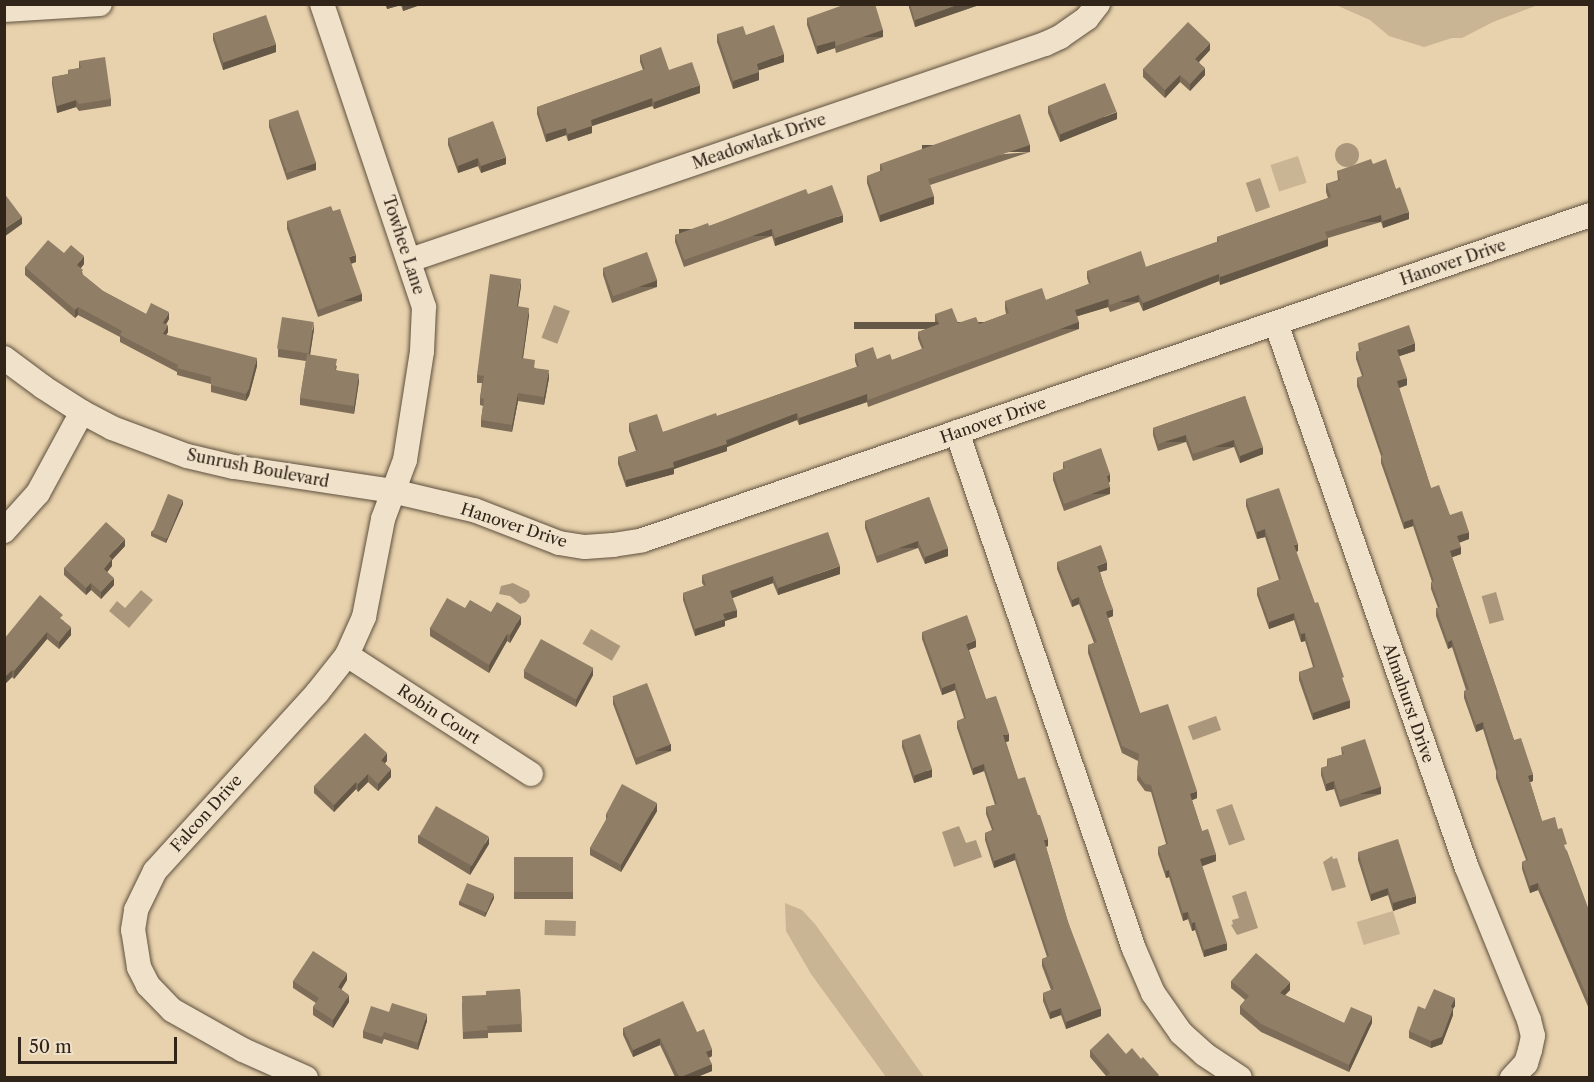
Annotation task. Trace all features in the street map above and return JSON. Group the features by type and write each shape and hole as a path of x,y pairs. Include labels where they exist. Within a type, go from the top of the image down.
{"street":[{"path":"4,10 100,4"},
{"name":"Towhee Lane","path":"322,4 424,307 425,328 405,460 392,491"},
{"name":"Meadowlark Drive","path":"410,260 1045,44 1060,37 1087,18 1098,4"},
{"name":"Hanover Drive","path":"392,491 474,510 559,543 585,547 613,546 643,540 1590,215"},
{"name":"Almahurst Drive","path":"1276,323 1467,868 1529,1020 1533,1036 1530,1050 1526,1063 1512,1077"},
{"name":"Sunrush Boulevard","path":"4,358 82,412 123,432 187,456 234,467 392,491"},
{"path":"4,531 38,493 82,412"},
{"path":"957,432 1134,949 1153,993 1180,1033 1204,1054 1240,1077"},
{"name":"Falcon Drive","path":"306,1077 243,1050 172,1010 148,985 139,967 133,930 136,910 145,889 160,865 316,693 347,655 364,617 383,519 392,491"},
{"name":"Robin Court","path":"347,655 531,774"}],"shaded area":[{"path":"1538,4 1493,22 1462,38 1452,38 1424,47 1389,36 1370,20 1336,5"},
{"path":"1347,143 1355,147 1359,155 1355,163 1347,167 1339,163 1335,155 1339,147"},
{"path":"1298,156 1307,183 1279,192 1270,165"},
{"path":"1260,178 1270,207 1256,212 1246,183"},
{"path":"554,305 570,311 557,344 541,338"},
{"path":"513,583 529,591 530,596 526,602 520,604 510,596 499,594 501,586"},
{"path":"141,590 153,600 129,628 109,611 117,601 125,608"},
{"path":"1496,592 1504,620 1490,624 1482,596"},
{"path":"591,629 620,646 612,661 582,644"},
{"path":"1216,716 1221,730 1193,740 1188,726"},
{"path":"1232,804 1245,840 1229,846 1216,810"},
{"path":"959,826 966,843 976,840 982,857 954,867 942,832"},
{"path":"1332,856 1333,859 1337,858 1346,887 1332,891 1323,862"},
{"path":"1246,891 1258,928 1237,935 1231,925 1232,920 1239,918 1232,896"},
{"path":"785,903 802,910 815,924 924,1077 886,1077 811,974 786,931"},
{"path":"1393,911 1400,934 1364,945 1357,922"},
{"path":"545,920 576,921 575,936 544,935"}],"building":[{"path":"846,4 875,4 883,30 836,46 835,41 817,46 807,18"},
{"path":"910,4 960,4 915,20"},
{"path":"266,15 276,44 223,63 213,33"},
{"path":"1188,22 1210,43 1195,59 1205,68 1190,84 1180,75 1165,90 1143,69"},
{"path":"774,25 784,54 757,64 759,72 733,81 717,34 743,26 746,35"},
{"path":"661,47 669,70 692,62 700,85 654,102 652,98 591,120 592,126 568,134 566,128 546,134 537,107 645,69 640,55"},
{"path":"105,57 111,99 79,104 76,100 57,106 52,77 69,74 68,70 81,68 79,61"},
{"path":"1105,83 1117,112 1060,135 1048,106"},
{"path":"298,110 316,163 287,173 269,120"},
{"path":"1020,114 1030,145 928,179 934,196 880,215 867,176 883,170 880,164"},
{"path":"493,121 506,157 481,166 478,158 458,166 448,138"},
{"path":"1371,159 1373,164 1386,159 1396,189 1400,187 1409,212 1383,221 1381,215 1325,232 1328,239 1220,277 1219,274 1143,303 1139,295 1110,305 1108,299 1075,310 1079,322 868,400 867,394 799,418 797,413 726,440 727,444 673,462 674,467 626,480 618,457 638,450 629,423 657,414 663,432 716,413 717,416 859,366 855,354 873,347 877,359 890,354 892,360 924,348 918,332 939,324 935,314 952,308 958,323 976,317 979,324 1009,313 1005,301 1042,288 1046,300 1091,283 1087,271 1141,251 1146,267 1219,241 1217,237 1331,197 1326,184 1340,180 1337,171"},
{"path":"832,185 843,215 775,238 772,229 684,260 675,235 708,223 709,226 806,189 808,194"},
{"path":"4,193 22,217 4,229"},
{"path":"331,206 333,211 340,209 356,255 349,257 362,294 318,310 287,221"},
{"path":"48,240 64,253 71,245 84,256 77,265 83,270 81,273 103,291 146,314 151,303 169,312 163,323 168,325 163,334 257,358 246,394 211,385 211,377 177,368 178,365 120,335 122,331 78,307 75,310 25,267"},
{"path":"647,252 657,280 613,296 603,268"},
{"path":"490,274 521,279 517,306 529,308 522,358 535,360 534,368 549,370 544,397 518,393 512,425 481,420 484,399 480,398 484,376 477,375"},
{"path":"282,317 314,322 309,354 277,349"},
{"path":"1409,325 1415,343 1397,350 1407,378 1397,381 1431,488 1439,485 1450,515 1462,511 1469,532 1457,536 1461,547 1450,551 1514,740 1521,738 1533,774 1528,776 1542,821 1555,817 1558,829 1562,828 1567,844 1564,845 1588,908 1590,908 1589,1001 1538,883 1530,886 1522,862 1528,860 1496,771 1498,770 1483,722 1476,725 1464,691 1469,689 1452,640 1448,642 1436,608 1440,607 1431,582 1434,581 1413,519 1404,522 1357,378 1364,376 1356,352 1361,350 1358,343"},
{"path":"307,354 337,359 335,370 359,374 354,406 300,398"},
{"path":"1245,396 1263,447 1240,456 1234,440 1193,454 1186,435 1158,444 1153,428"},
{"path":"1101,448 1110,474 1107,476 1110,487 1064,504 1053,473 1065,468 1063,462"},
{"path":"1279,488 1298,544 1294,545 1315,603 1318,602 1350,700 1313,713 1299,672 1315,667 1305,633 1301,634 1294,613 1269,622 1257,588 1281,579 1265,529 1257,532 1246,499"},
{"path":"168,494 183,500 167,539 152,533"},
{"path":"929,497 948,548 925,557 918,541 877,556 865,521"},
{"path":"106,522 125,539 109,556 112,559 104,569 114,578 101,592 91,583 86,588 64,568"},
{"path":"828,532 840,566 778,588 773,576 730,591 737,610 723,614 725,619 695,629 683,593 706,585 702,575"},
{"path":"1101,545 1107,562 1097,566 1113,609 1106,612 1140,713 1168,704 1197,791 1190,794 1202,831 1208,829 1216,854 1200,859 1227,943 1204,950 1195,922 1192,923 1188,912 1183,913 1169,870 1166,871 1158,847 1168,844 1151,785 1145,784 1137,773 1139,754 1122,746 1088,645 1097,642 1079,597 1072,600 1057,562"},
{"path":"40,595 63,615 60,618 71,627 59,642 47,632 14,671 12,670 4,678 4,639"},
{"path":"447,598 465,608 470,600 491,612 497,602 521,616 510,635 507,634 489,665 430,628"},
{"path":"967,615 976,640 966,644 986,699 996,696 1009,734 1003,735 1018,779 1025,777 1038,815 1040,815 1048,839 1044,840 1068,922 1101,1008 1066,1022 1061,1008 1050,1012 1043,993 1054,989 1042,959 1049,956 1015,853 994,861 985,833 994,830 986,807 997,804 984,764 973,768 957,721 966,718 955,683 942,688 922,632"},
{"path":"541,639 593,668 576,700 524,670"},
{"path":"647,683 671,745 636,758 612,696"},
{"path":"365,733 387,753 381,760 391,769 378,784 368,774 358,784 356,782 334,805 314,786"},
{"path":"920,734 932,769 914,775 902,740"},
{"path":"1365,739 1381,787 1340,800 1334,781 1326,784 1321,768 1328,766 1327,759 1344,754 1341,747"},
{"path":"622,784 657,803 621,865 590,848"},
{"path":"436,806 489,836 472,866 419,835"},
{"path":"1398,839 1416,896 1393,903 1388,888 1371,894 1358,852"},
{"path":"514,857 573,857 573,892 514,892"},
{"path":"467,883 494,894 486,912 460,902"},
{"path":"313,951 347,973 338,987 349,995 333,1020 313,1007 319,998 293,981"},
{"path":"1256,953 1290,982 1280,993 1344,1023 1351,1007 1372,1016 1349,1065 1261,1024 1240,1006 1249,996 1231,981"},
{"path":"520,989 522,1024 487,1026 488,1030 463,1032 462,996 486,995 486,991"},
{"path":"1434,989 1455,998 1442,1037 1431,1041 1409,1031 1418,1006 1425,1009"},
{"path":"683,1001 697,1032 704,1029 712,1049 706,1052 712,1064 679,1077 660,1038 633,1050 623,1028"},
{"path":"392,1003 427,1014 418,1043 384,1032 382,1037 363,1031 371,1006 389,1012"},
{"path":"1108,1033 1126,1054 1132,1048 1159,1075 1157,1077 1105,1077 1110,1073 1090,1050"}]}
